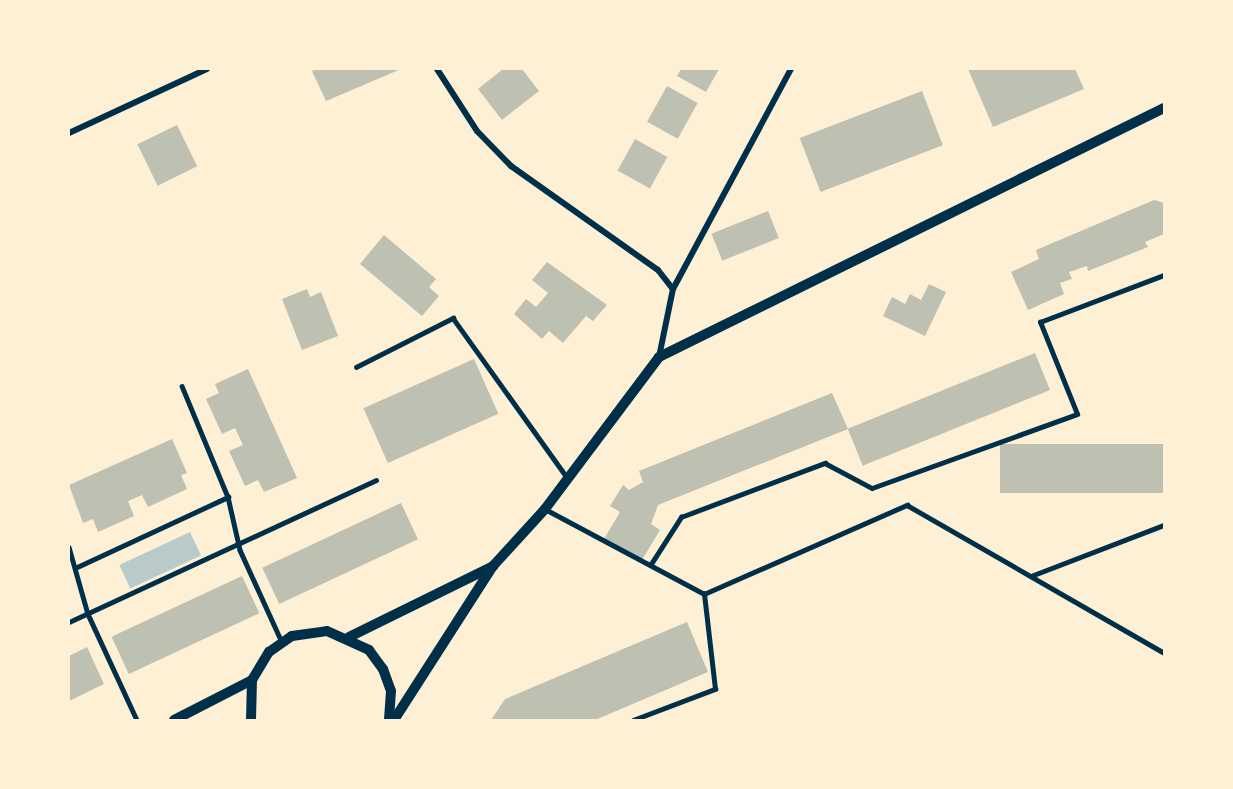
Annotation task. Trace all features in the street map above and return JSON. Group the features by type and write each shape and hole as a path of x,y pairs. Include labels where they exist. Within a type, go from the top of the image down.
{"street":[{"path":"69,133 207,69"},
{"path":"437,69 477,131 510,166 658,270 673,289"},
{"path":"394,720 493,566 544,509 658,357 673,289 791,69"},
{"path":"658,357 1164,108"},
{"path":"349,637 493,566"},
{"path":"174,720 252,680 282,642 327,631 349,637 383,669 391,691 389,720"},
{"path":"250,720 252,680"}],"lane":[{"path":"651,564 681,517 825,463 872,488 1077,414 1040,322 1164,275"},
{"path":"356,367 453,318 567,477"},
{"path":"182,386 228,497 238,544 282,642"},
{"path":"69,622 376,480"},
{"path":"75,568 228,497"},
{"path":"704,594 907,505 1164,653"},
{"path":"544,509 704,594"},
{"path":"1031,576 1164,525"},
{"path":"69,547 88,614 137,720"},
{"path":"633,720 715,689 704,594"}],"shaded area":[{"path":"190,532 201,556 130,589 119,565"}],"building":[{"path":"317,69 401,69 326,101 312,71"},
{"path":"503,69 522,69 539,91 502,120 478,89"},
{"path":"681,69 719,69 706,92 677,76"},
{"path":"968,69 1075,69 1084,89 993,127"},
{"path":"667,86 698,103 678,139 647,122"},
{"path":"922,91 943,145 820,192 800,138"},
{"path":"177,125 197,166 158,186 137,144"},
{"path":"635,139 667,157 650,188 618,170"},
{"path":"1154,200 1164,203 1164,234 1145,242 1148,247 1088,271 1087,266 1069,272 1072,279 1060,283 1064,294 1028,310 1011,272 1039,259 1036,250"},
{"path":"768,211 779,238 722,261 711,234"},
{"path":"384,235 436,279 429,287 439,296 422,316 360,264"},
{"path":"547,262 607,305 593,321 586,316 563,343 549,331 542,339 514,314 526,299 536,307 548,293 532,280"},
{"path":"929,284 946,292 925,336 883,316 892,297 905,304 910,294 921,300"},
{"path":"307,289 310,297 321,292 338,336 302,350 282,299"},
{"path":"1035,353 1050,390 863,466 848,429"},
{"path":"474,359 498,414 388,463 363,408"},
{"path":"248,369 297,478 264,492 258,480 245,486 229,451 243,445 235,428 222,434 206,399 219,393 215,384"},
{"path":"832,393 848,429 658,505 651,524 660,530 642,560 604,539 620,512 610,506 623,485 629,490 643,482 639,471"},
{"path":"172,439 187,473 181,475 187,489 148,507 142,495 128,501 134,516 98,532 93,519 83,523 69,485"},
{"path":"1000,444 1164,444 1164,493 1000,493"},
{"path":"401,503 418,539 279,604 262,568"},
{"path":"242,576 259,613 129,674 111,637"},
{"path":"687,622 708,672 595,720 491,720 505,699"},
{"path":"87,647 104,684 69,701 69,656"}]}
